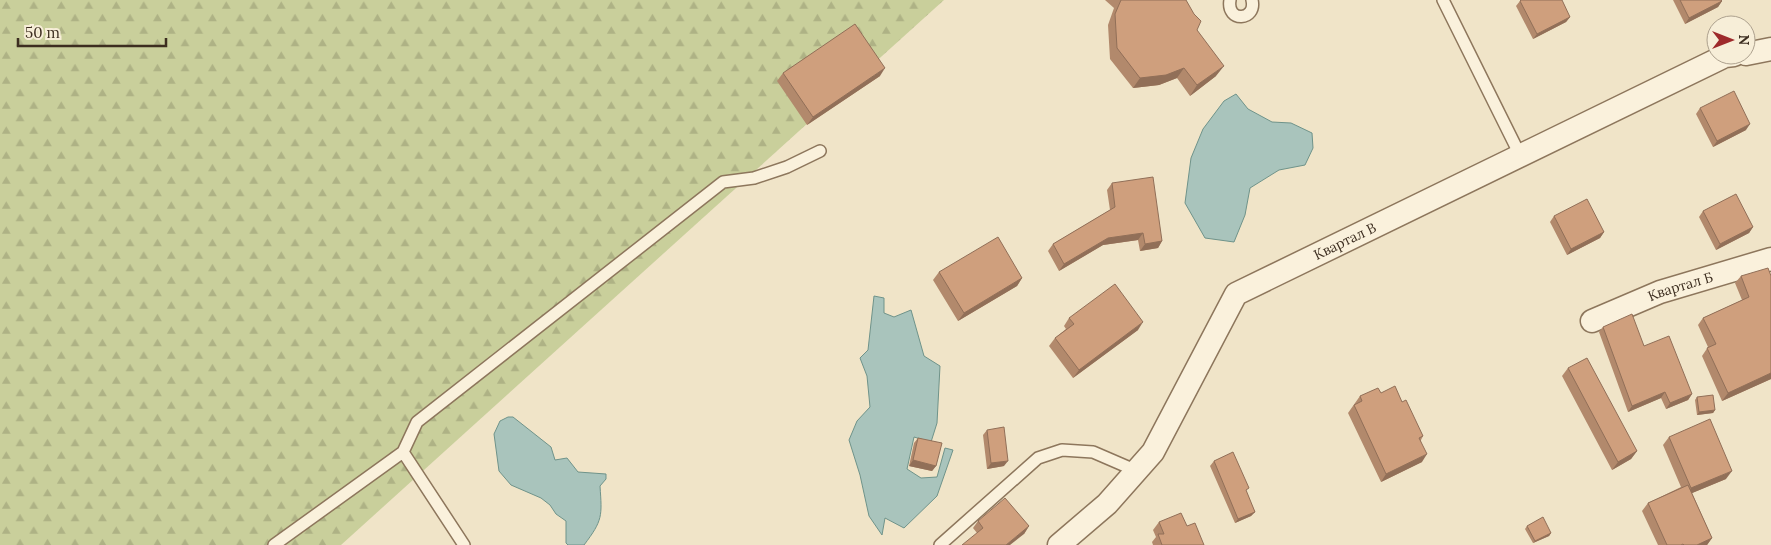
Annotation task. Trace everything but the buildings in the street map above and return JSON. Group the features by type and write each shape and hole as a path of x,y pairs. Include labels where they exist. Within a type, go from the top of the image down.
{"street":[{"path":"1756,52 1771,49"},
{"name":"Квартал В","path":"1059,545 1107,504 1153,452 1236,294 1706,65"},
{"name":"Квартал Б","path":"1592,321 1660,292 1771,259"}],"lane":[{"path":"1230,0 1230,10 1239,17 1250,13 1254,1"},
{"path":"1443,0 1520,155"},
{"path":"274,545 402,452 417,422 723,182 754,178 787,167 820,151"},
{"path":"940,545 1038,458 1062,450 1093,452 1137,471"},
{"path":"402,452 464,545"}],"green space":[{"path":"0,0 944,0 341,545 0,545"}],"water":[{"path":"1236,94 1248,109 1272,122 1291,123 1312,133 1313,148 1305,165 1279,170 1250,188 1245,215 1234,242 1205,238 1185,203 1191,158 1203,129 1224,101"},
{"path":"874,296 884,298 884,313 894,317 911,310 924,356 940,366 937,423 931,442 914,437 907,469 921,478 937,477 945,448 953,450 937,496 904,528 885,518 882,535 869,516 860,475 849,440 857,421 870,407 867,376 860,358 868,350"},
{"path":"513,417 551,447 555,460 567,458 578,472 606,474 606,479 600,486 600,517 595,529 584,545 568,545 566,543 566,521 556,514 550,505 541,498 511,485 499,471 494,434 500,421"}]}
